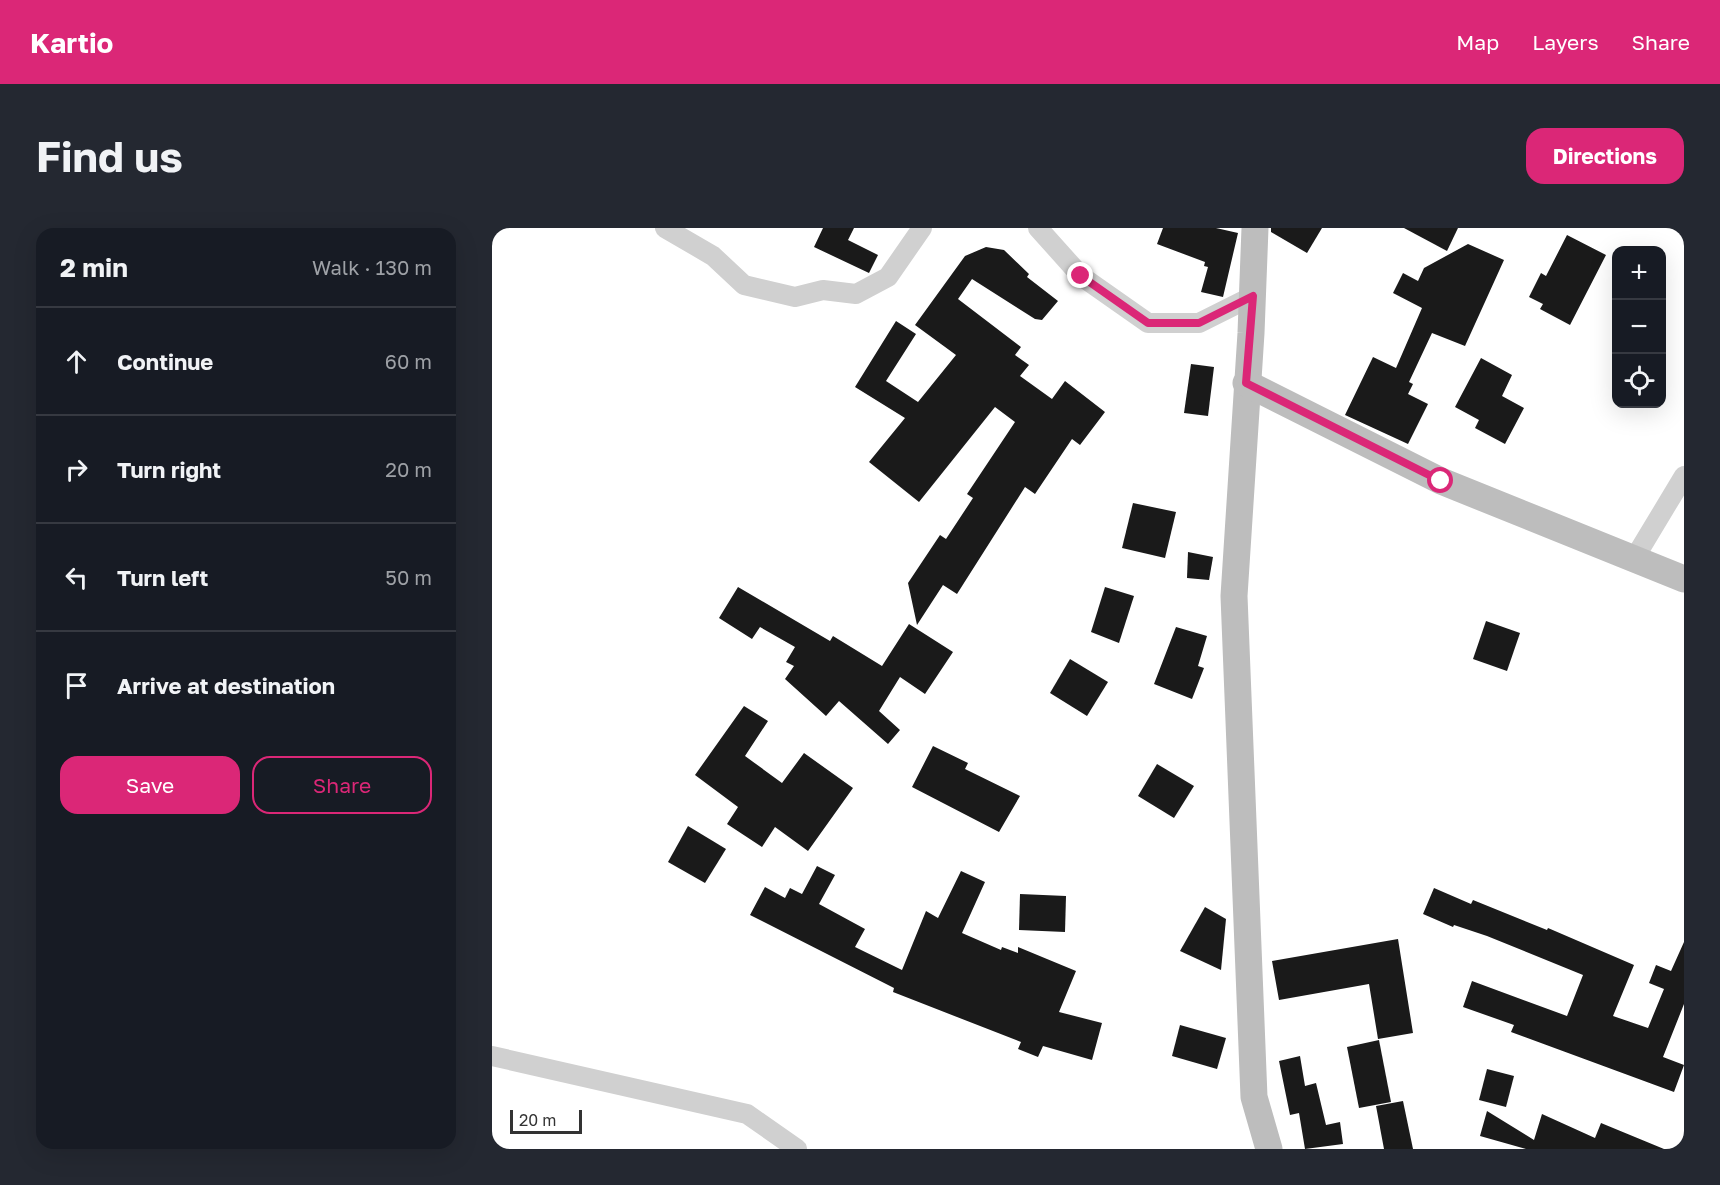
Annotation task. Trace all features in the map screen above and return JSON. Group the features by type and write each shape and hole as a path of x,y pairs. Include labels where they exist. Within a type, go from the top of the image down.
{"main road":[{"path":"1255,228 1253,296 1234,596 1253,1086 1269,1149"},
{"path":"1246,383 1441,481 1684,579"}],"street":[{"path":"677,231 713,256 744,285 795,297 823,290 856,294 888,277 922,228"},
{"path":"1038,228 1081,276 1148,323 1199,323 1253,296"},
{"path":"1634,559 1684,476"},
{"path":"492,1056 747,1114 797,1149"}],"building":[{"path":"823,228 854,228 848,240 878,255 869,273 814,247"},
{"path":"1163,228 1216,228 1238,233 1223,297 1201,292 1208,267 1204,266 1205,262 1157,244"},
{"path":"1271,228 1322,228 1307,253 1271,232"},
{"path":"1404,228 1458,228 1447,251"},
{"path":"1567,235 1606,255 1570,325 1540,309 1543,304 1529,297 1541,273 1546,276"},
{"path":"1468,244 1504,260 1465,346 1432,333 1409,382 1413,384 1408,394 1428,404 1408,444 1345,415 1373,357 1396,368 1422,308 1393,293 1403,273 1418,281 1424,268"},
{"path":"986,247 1004,250 1029,274 1027,277 1058,301 1042,320 1035,319 972,279 958,299 1021,347 1015,355 1029,365 1020,376 1052,399 1065,381 1105,412 1080,445 1072,439 1035,494 1025,487 957,594 943,585 917,625 908,583 940,535 946,539 973,498 967,494 1015,422 995,407 919,502 869,462 905,418 855,387 896,321 916,334 886,381 918,402 956,355 915,325 965,256"},
{"path":"1481,358 1512,375 1502,396 1524,408 1505,444 1475,428 1479,420 1455,407"},
{"path":"1191,364 1214,367 1208,416 1184,413"},
{"path":"1133,503 1176,512 1165,558 1122,548"},
{"path":"1188,552 1213,557 1209,580 1187,578"},
{"path":"738,587 830,641 833,636 882,666 909,624 953,652 925,694 900,677 879,711 900,730 888,744 839,701 826,716 785,679 794,666 786,662 795,647 760,627 752,639 719,618"},
{"path":"1105,587 1134,596 1119,643 1091,632"},
{"path":"1486,621 1520,633 1507,671 1473,659"},
{"path":"1176,627 1207,636 1198,666 1204,668 1192,699 1154,684"},
{"path":"1070,659 1108,682 1087,716 1050,693"},
{"path":"744,706 768,721 745,756 782,783 804,753 853,788 808,851 775,827 762,847 727,824 738,807 695,775"},
{"path":"933,746 968,763 965,769 1020,796 999,832 912,787"},
{"path":"1157,764 1194,786 1174,818 1138,796"},
{"path":"688,826 726,849 705,883 668,862"},
{"path":"817,866 835,875 819,904 865,929 855,947 902,970 926,911 938,918 961,871 985,882 962,933 1001,950 1002,947 1018,953 1018,947 1076,971 1059,1012 1102,1023 1092,1060 1043,1046 1038,1057 1018,1049 1021,1042 893,992 894,988 750,915 765,887 785,898 790,888 802,894"},
{"path":"1434,888 1471,904 1473,900 1547,930 1548,928 1634,965 1613,1016 1648,1028 1664,989 1649,983 1656,965 1671,971 1684,942 1684,1004 1663,1057 1684,1065 1674,1092 1511,1032 1514,1025 1463,1007 1472,981 1567,1016 1583,975 1487,936 1454,925 1453,927 1423,914"},
{"path":"1020,894 1066,896 1065,932 1019,930"},
{"path":"1205,907 1226,919 1221,970 1180,951"},
{"path":"1398,939 1413,1033 1378,1039 1369,984 1279,1000 1272,961"},
{"path":"1180,1025 1226,1038 1217,1069 1172,1056"},
{"path":"1379,1040 1391,1102 1359,1108 1347,1047"},
{"path":"1300,1056 1305,1086 1316,1083 1326,1125 1340,1122 1343,1144 1305,1149 1299,1113 1290,1115 1279,1061"},
{"path":"1487,1069 1514,1076 1506,1107 1479,1100"},
{"path":"1403,1101 1413,1149 1384,1149 1376,1106"},
{"path":"1487,1111 1534,1140 1542,1114 1595,1138 1601,1123 1664,1149 1526,1149 1480,1136"}],"route":[{"path":"1081,276 1148,323 1199,323 1253,296 1246,383 1441,481"}]}
